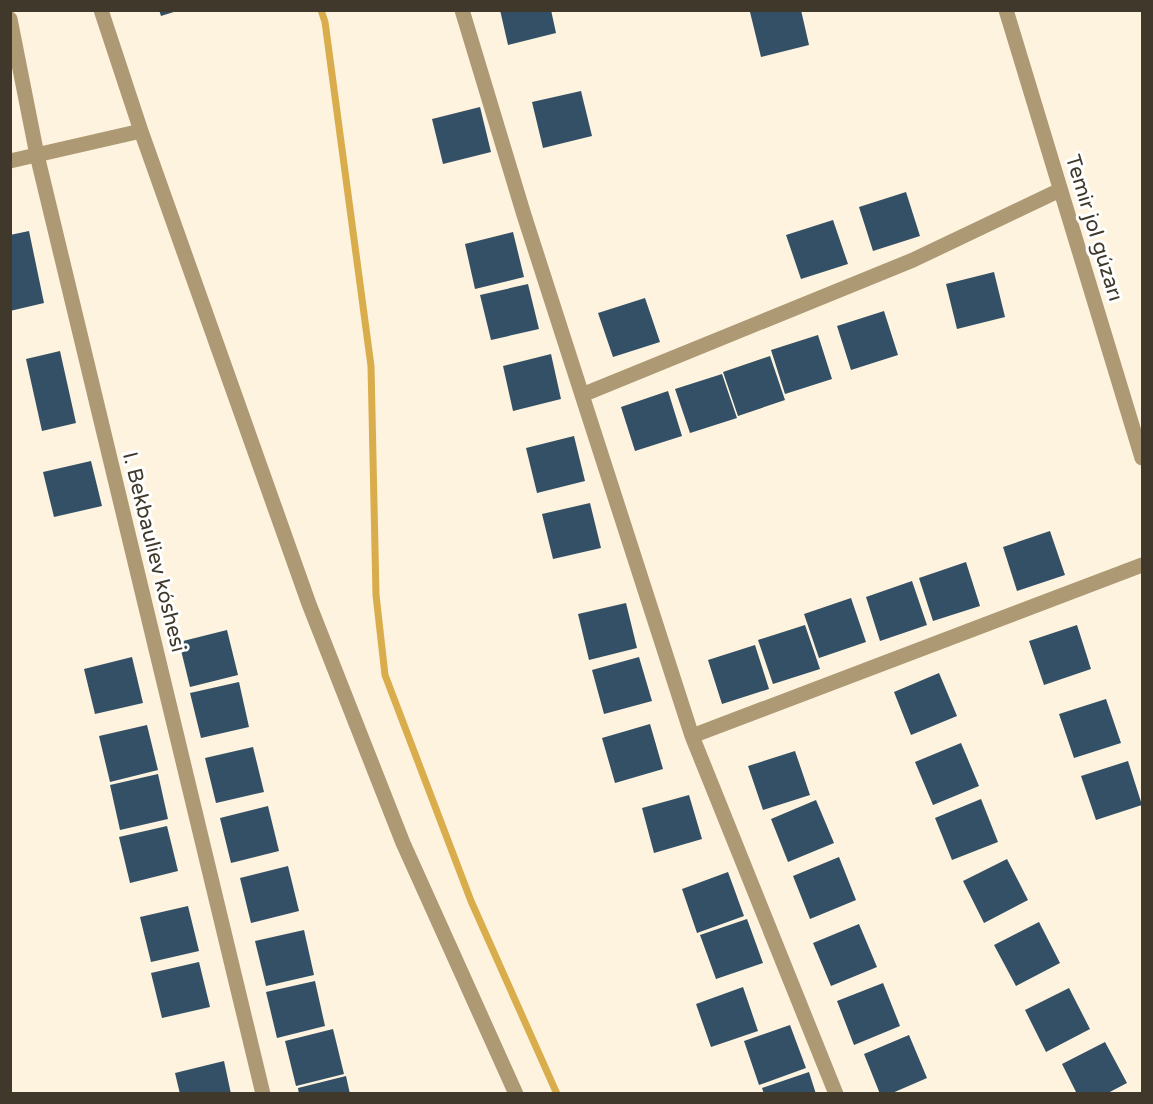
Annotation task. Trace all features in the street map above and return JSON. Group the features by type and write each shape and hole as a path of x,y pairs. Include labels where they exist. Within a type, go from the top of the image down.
{"street":[{"path":"101,10 141,131 313,615 404,843 516,1094"},
{"path":"462,10 524,215 692,736 836,1094"},
{"name":"Temir jol gúzarı","path":"1006,10 1143,458"},
{"name":"I. Bekbauliev kóshesi","path":"10,19 37,155 263,1094"},
{"path":"10,161 141,131"},
{"path":"582,395 913,260 1060,190"},
{"path":"692,736 1143,565"}],"building":[{"path":"159,10 177,10 177,11 161,16"},
{"path":"500,10 551,10 556,33 508,45"},
{"path":"754,10 801,10 809,45 761,57 750,12"},
{"path":"581,91 592,136 543,148 532,102"},
{"path":"480,107 491,152 443,164 432,119"},
{"path":"906,192 920,236 873,251 859,207"},
{"path":"833,220 848,264 801,279 786,235"},
{"path":"29,231 44,303 10,311 10,235"},
{"path":"513,232 524,277 475,289 465,244"},
{"path":"994,272 1005,317 957,329 946,284"},
{"path":"528,284 539,329 491,340 480,295"},
{"path":"645,298 660,342 613,357 598,313"},
{"path":"884,311 898,355 851,370 837,326"},
{"path":"818,335 832,379 785,394 771,350"},
{"path":"60,351 76,423 42,431 26,359"},
{"path":"551,354 561,399 513,411 503,366"},
{"path":"770,356 785,400 738,416 723,372"},
{"path":"722,374 737,418 690,433 675,389"},
{"path":"668,391 682,436 635,451 621,407"},
{"path":"574,436 585,481 537,493 526,448"},
{"path":"91,461 102,506 54,517 43,472"},
{"path":"590,503 601,548 553,559 542,514"},
{"path":"1050,531 1065,575 1017,591 1003,547"},
{"path":"966,562 980,606 933,621 919,578"},
{"path":"912,581 927,625 880,641 866,597"},
{"path":"851,598 866,642 819,658 804,614"},
{"path":"626,603 637,648 589,660 578,614"},
{"path":"805,625 820,669 773,684 758,640"},
{"path":"1077,625 1091,669 1044,685 1029,641"},
{"path":"227,630 238,675 190,687 179,642"},
{"path":"755,645 769,689 722,704 708,660"},
{"path":"132,657 143,703 95,714 84,669"},
{"path":"639,657 652,701 604,714 592,670"},
{"path":"939,673 957,716 911,735 894,692"},
{"path":"239,682 249,727 201,738 190,693"},
{"path":"1106,699 1121,743 1074,758 1059,714"},
{"path":"650,724 663,769 615,783 602,738"},
{"path":"147,725 158,770 110,782 99,736"},
{"path":"961,743 979,786 933,805 915,762"},
{"path":"253,747 264,792 216,803 205,758"},
{"path":"795,751 810,795 763,810 748,766"},
{"path":"1128,761 1142,805 1096,820 1081,776"},
{"path":"158,774 168,819 120,830 110,785"},
{"path":"689,795 702,839 654,853 642,808"},
{"path":"981,799 998,842 952,860 935,818"},
{"path":"816,800 834,843 788,862 771,819"},
{"path":"268,806 279,851 231,863 220,818"},
{"path":"167,826 178,871 130,883 119,837"},
{"path":"839,857 856,900 810,919 793,876"},
{"path":"1007,859 1028,900 984,923 963,881"},
{"path":"288,866 299,911 251,923 240,878"},
{"path":"728,872 744,916 697,933 682,889"},
{"path":"188,906 199,951 151,962 140,917"},
{"path":"747,919 763,963 716,979 700,935"},
{"path":"1039,922 1060,963 1016,986 994,945"},
{"path":"859,924 877,967 831,986 813,943"},
{"path":"304,930 314,975 266,986 255,941"},
{"path":"199,962 210,1007 162,1018 151,973"},
{"path":"315,981 325,1026 277,1038 266,992"},
{"path":"883,983 900,1026 854,1045 837,1001"},
{"path":"743,987 758,1031 711,1047 696,1004"},
{"path":"1069,988 1090,1029 1046,1052 1025,1010"},
{"path":"790,1025 806,1068 759,1085 744,1041"},
{"path":"333,1029 344,1074 296,1086 285,1041"},
{"path":"909,1035 927,1078 890,1094 880,1094 864,1054"},
{"path":"1105,1042 1127,1083 1106,1094 1077,1094 1062,1064"},
{"path":"224,1061 231,1094 180,1094 175,1073"},
{"path":"809,1072 816,1094 764,1094 762,1088"},
{"path":"346,1076 350,1094 299,1094 298,1088"}],"waterway":[{"path":"321,10 325,22 371,366 376,595 385,675 471,901 557,1094"}]}
